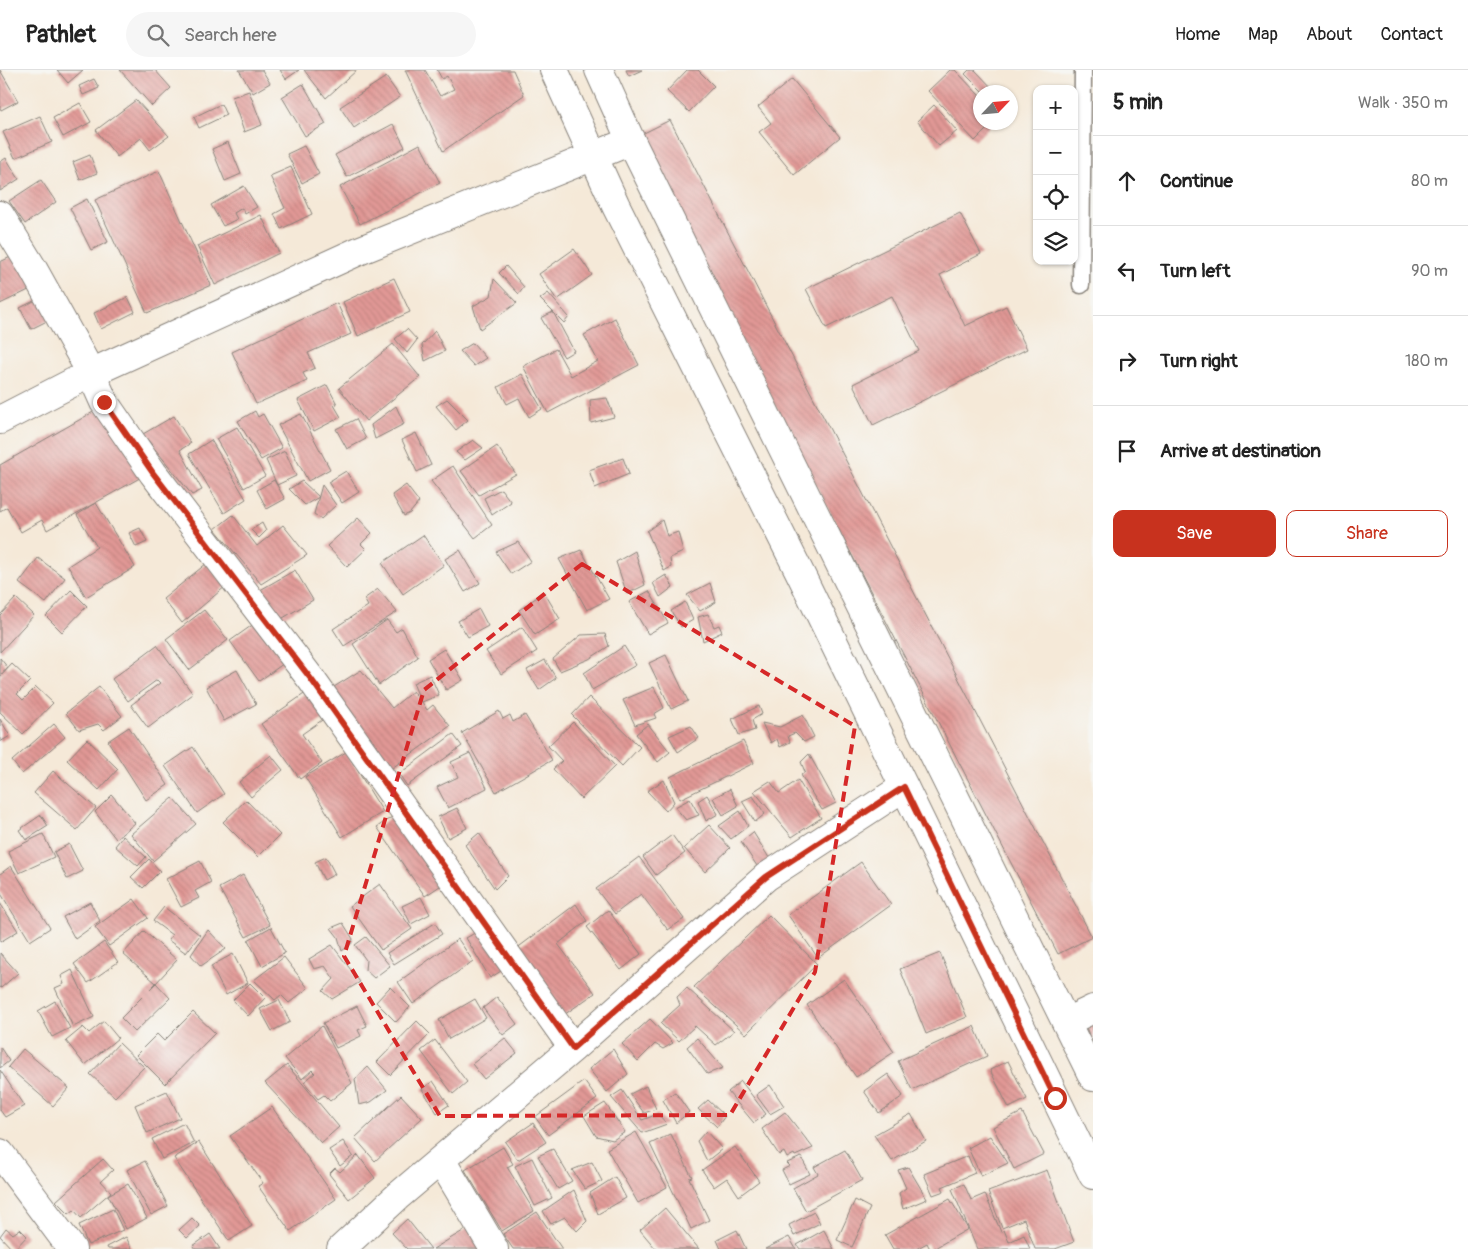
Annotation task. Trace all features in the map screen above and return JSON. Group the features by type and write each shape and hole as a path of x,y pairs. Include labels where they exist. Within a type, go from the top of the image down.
{"street":[{"path":"554,70 616,206 796,566 1093,1175"},
{"path":"599,70 631,141 1093,1077"},
{"path":"0,420 91,373 361,250 631,141"},
{"path":"0,215 32,267 91,373 104,402 153,473 311,679 573,1048"},
{"path":"341,1249 398,1196 573,1048 766,877 904,787"},
{"path":"1066,1022 1093,1009"},
{"path":"0,1153 72,1249"},
{"path":"441,1160 494,1249"}],"lane":[{"path":"1081,285 1083,70"}],"highlighted area":[{"path":"582,564 855,726 815,972 730,1115 440,1116 344,956 424,690"}],"building":[{"path":"0,70 18,101 1,110 0,108"},
{"path":"57,70 83,70 68,83"},
{"path":"120,70 155,70 171,88 152,106"},
{"path":"239,70 262,70 270,83 253,93"},
{"path":"280,70 299,70 286,79"},
{"path":"304,70 357,70 326,98"},
{"path":"405,70 425,70 440,96 454,89 447,76 442,79 437,70 513,70 524,95 443,151"},
{"path":"626,70 642,70 629,76"},
{"path":"687,70 698,70 714,86 689,112 667,91"},
{"path":"950,70 955,70 973,89 973,130 986,130 975,141 928,91"},
{"path":"969,70 975,70 989,85 976,85 965,74"},
{"path":"386,77 400,97 354,128 340,107"},
{"path":"94,79 99,88 83,95 79,86"},
{"path":"792,79 840,137 794,175 759,132 771,123 758,107"},
{"path":"303,84 326,124 305,136 282,97"},
{"path":"249,91 262,125 244,132 232,97"},
{"path":"136,100 169,136 150,150 141,138 117,157 96,130"},
{"path":"80,103 91,122 63,137 53,118"},
{"path":"221,104 226,115 199,128 194,117"},
{"path":"934,105 957,131 939,146 917,121"},
{"path":"40,116 52,142 15,158 3,132"},
{"path":"670,120 1092,937 1058,954 636,137"},
{"path":"393,124 405,147 347,177 335,155"},
{"path":"228,142 241,174 225,181 212,149"},
{"path":"420,144 440,183 360,224 340,187"},
{"path":"304,146 319,174 302,183 287,154"},
{"path":"90,155 97,173 80,180 73,162"},
{"path":"6,158 19,179 0,191 0,162"},
{"path":"291,167 312,214 281,229 274,214 285,208 270,176"},
{"path":"159,171 211,285 147,313 95,200"},
{"path":"41,180 56,202 25,224 9,201"},
{"path":"244,186 257,207 245,214 242,208 234,213 237,219 223,226 211,205"},
{"path":"87,199 108,242 91,250 70,208"},
{"path":"960,213 981,254 940,275 965,326 1006,306 1027,349 873,425 853,384 919,351 892,296 826,328 806,289"},
{"path":"261,215 279,253 215,285 197,246"},
{"path":"574,249 592,275 557,300 539,274"},
{"path":"21,252 37,286 0,304 0,262"},
{"path":"506,266 524,287 519,294 499,273"},
{"path":"394,278 410,312 358,336 343,302"},
{"path":"494,279 517,303 480,329 473,306 491,296"},
{"path":"548,293 569,317 564,323 540,299"},
{"path":"46,295 57,316 31,329 20,308"},
{"path":"128,297 135,312 101,329 94,313"},
{"path":"337,303 351,334 308,353 315,368 303,373 307,381 256,404 232,352"},
{"path":"553,312 574,351 564,357 541,318"},
{"path":"615,318 639,365 548,413 523,366 556,349 571,376 598,361 584,335"},
{"path":"407,329 417,340 407,353 395,339"},
{"path":"435,331 445,351 425,361 422,345"},
{"path":"473,343 486,358 474,366 460,351"},
{"path":"393,344 420,377 366,421 339,388"},
{"path":"522,374 542,409 529,417 519,398 507,404 498,387"},
{"path":"327,385 337,404 334,405 341,417 314,431 298,400"},
{"path":"607,398 614,417 591,423 590,400"},
{"path":"447,399 468,420 456,430 436,406"},
{"path":"396,406 404,424 375,439 371,425"},
{"path":"102,407 145,475 47,530 42,520 21,532 7,507 0,511 0,465"},
{"path":"255,411 258,417 263,414 282,448 261,460 238,421"},
{"path":"301,414 330,469 308,481 278,425"},
{"path":"174,416 191,443 180,450 202,490 192,495 143,434"},
{"path":"356,419 366,439 347,449 336,429"},
{"path":"237,427 265,476 244,488 216,439"},
{"path":"416,433 431,465 417,472 402,440"},
{"path":"211,440 246,499 224,513 189,454"},
{"path":"473,440 483,448 465,460 456,452"},
{"path":"497,446 516,474 479,495 461,471"},
{"path":"285,451 296,476 277,485 266,460"},
{"path":"623,458 629,474 595,488 589,470"},
{"path":"453,466 492,525 475,538 431,481"},
{"path":"346,471 359,492 342,503 328,482"},
{"path":"274,480 285,499 267,509 257,490"},
{"path":"302,481 319,497 305,505 289,489"},
{"path":"322,485 336,505 321,519 314,514"},
{"path":"406,485 419,502 410,513 404,516 392,495"},
{"path":"501,489 511,502 492,515 484,498"},
{"path":"96,503 135,567 86,597 68,566 97,547 77,515"},
{"path":"233,515 257,546 283,525 307,555 261,584 215,529"},
{"path":"358,518 372,533 361,544 366,549 347,567 327,546"},
{"path":"662,520 667,536 678,532 683,552 670,558 671,567 664,571 647,531"},
{"path":"262,523 266,531 259,538 251,530"},
{"path":"140,528 147,542 136,547 129,533"},
{"path":"423,535 444,565 403,594 382,563"},
{"path":"518,542 531,561 511,574 496,552"},
{"path":"460,550 480,583 465,592 445,559"},
{"path":"581,550 609,599 587,610 559,559"},
{"path":"635,551 645,585 627,594 616,562"},
{"path":"38,558 65,578 46,603 19,583"},
{"path":"207,563 226,586 182,623 163,599"},
{"path":"295,570 313,600 273,624 255,593"},
{"path":"666,575 673,587 660,597 653,583"},
{"path":"710,583 716,602 700,611 687,595"},
{"path":"378,589 397,612 344,646 333,629 368,606 364,599"},
{"path":"71,590 87,606 62,632 46,616"},
{"path":"649,591 668,623 648,634 629,602"},
{"path":"544,592 560,619 535,635 519,610"},
{"path":"16,598 34,615 0,652 0,615"},
{"path":"685,602 693,620 681,627 671,611"},
{"path":"479,609 488,626 468,637 458,621"},
{"path":"204,610 228,640 189,670 166,639"},
{"path":"708,614 714,627 719,625 722,632 703,641 698,617"},
{"path":"387,620 396,632 402,628 418,657 379,685 353,644"},
{"path":"258,621 287,661 259,681 230,641"},
{"path":"522,627 537,651 501,674 486,651"},
{"path":"605,634 609,646 589,659 560,671 553,659 581,635"},
{"path":"157,645 193,694 148,728 131,705 160,683 157,680 128,701 112,679"},
{"path":"624,646 636,665 592,690 584,673"},
{"path":"444,649 463,680 446,690 428,659"},
{"path":"666,655 688,701 671,709 649,663"},
{"path":"0,658 8,668 0,675"},
{"path":"545,660 556,678 539,690 527,670"},
{"path":"12,664 30,681 17,694 23,700 36,687 53,703 23,734 0,712 0,677"},
{"path":"237,670 256,704 224,721 206,687"},
{"path":"361,670 392,708 413,691 421,702 413,683 430,675 439,695 422,702 427,710 433,705 450,726 388,771 326,692"},
{"path":"99,687 122,716 104,730 98,724 79,730 66,713"},
{"path":"654,687 664,708 654,714 656,718 635,725 623,700"},
{"path":"307,692 325,718 302,734 322,763 300,779 261,724"},
{"path":"589,697 640,747 622,766 572,715"},
{"path":"759,706 762,714 752,720 755,730 739,735 732,719"},
{"path":"499,711 503,719 510,715 513,722 525,715 552,760 496,792 462,733"},
{"path":"803,715 814,737 804,742 795,733 788,736 790,742 780,747 777,739 771,743 762,723 780,727"},
{"path":"0,719 10,736 0,742"},
{"path":"573,722 615,766 581,799 553,769 562,761 548,746"},
{"path":"54,724 65,737 22,774 12,761"},
{"path":"648,724 670,752 658,762 636,734"},
{"path":"691,726 699,738 678,752 669,736"},
{"path":"129,727 168,785 146,800 108,741"},
{"path":"453,734 462,746 407,786 399,774"},
{"path":"87,739 118,769 99,790 67,760"},
{"path":"743,741 754,763 680,799 670,777"},
{"path":"193,747 224,794 197,813 165,766"},
{"path":"346,752 383,812 342,837 305,777"},
{"path":"470,753 487,788 448,808 437,787 458,777 451,762"},
{"path":"809,754 836,803 822,810 801,775 805,772 801,762"},
{"path":"271,755 283,770 251,797 239,782"},
{"path":"53,771 96,808 77,830 34,793"},
{"path":"664,780 674,802 666,811 647,791"},
{"path":"798,780 821,818 792,837 754,791 770,781 779,793"},
{"path":"730,789 738,806 723,815 713,798"},
{"path":"112,795 135,823 116,839 95,812"},
{"path":"707,795 718,814 706,821 698,801"},
{"path":"753,796 765,814 755,822 742,801"},
{"path":"173,798 196,824 153,861 131,834"},
{"path":"690,799 699,815 686,820 675,807"},
{"path":"246,800 280,835 258,857 223,822"},
{"path":"457,808 467,828 448,838 438,817"},
{"path":"401,811 449,880 425,896 377,827"},
{"path":"740,811 748,826 731,839 719,826"},
{"path":"41,815 48,826 26,840 19,830"},
{"path":"709,825 730,848 705,872 684,848"},
{"path":"753,832 771,861 759,869 741,842"},
{"path":"479,833 508,876 495,889 465,845"},
{"path":"43,834 54,857 19,873 8,851"},
{"path":"672,835 685,853 656,875 643,857"},
{"path":"123,836 146,857 138,866 115,846"},
{"path":"69,844 83,871 67,879 54,852"},
{"path":"326,857 335,874 324,880 315,862"},
{"path":"639,857 684,919 668,930 641,894 615,914 596,889"},
{"path":"149,859 160,871 143,888 131,877"},
{"path":"200,861 211,882 195,891 199,898 181,907 166,879"},
{"path":"861,862 891,905 818,958 788,915"},
{"path":"11,866 50,928 30,941 0,892 0,874"},
{"path":"243,875 270,925 246,937 219,888"},
{"path":"380,884 412,929 381,950 350,906"},
{"path":"421,897 430,914 411,924 402,906"},
{"path":"134,899 148,918 109,946 95,927"},
{"path":"90,902 100,921 75,939 63,917"},
{"path":"0,903 18,931 0,942"},
{"path":"576,904 587,921 558,944 595,993 561,1017 512,952"},
{"path":"164,907 200,935 186,953 168,940 172,935 153,921"},
{"path":"608,910 641,954 621,970 587,927"},
{"path":"769,915 817,964 746,1034 694,987"},
{"path":"343,923 353,939 351,944 342,951 338,937 331,928"},
{"path":"435,923 442,934 394,964 387,953"},
{"path":"271,927 285,953 262,966 248,940"},
{"path":"485,927 509,966 490,978 466,938"},
{"path":"208,930 226,949 201,966 191,955"},
{"path":"144,931 177,960 156,983 123,954"},
{"path":"366,937 390,966 374,978 365,970 366,960 355,945"},
{"path":"458,939 473,961 413,1004 398,982"},
{"path":"104,942 118,962 88,983 74,964"},
{"path":"332,945 360,982 332,999 323,991 334,979 325,966 314,969 309,959"},
{"path":"0,953 18,973 1,988 0,987"},
{"path":"940,953 967,1017 926,1034 900,969"},
{"path":"233,954 248,983 226,995 211,966"},
{"path":"284,957 308,988 289,1003 281,995 275,1000 254,980"},
{"path":"72,970 94,1017 73,1027 55,988 64,984 61,976"},
{"path":"844,979 894,1052 856,1077 807,1005"},
{"path":"156,983 170,998 135,1032 121,1018"},
{"path":"250,983 265,998 248,1016 233,1000"},
{"path":"390,987 410,1007 396,1022 376,1002"},
{"path":"687,988 734,1031 716,1045 695,1026 679,1041 660,1023 680,1005 677,997"},
{"path":"497,997 517,1024 503,1035 483,1008"},
{"path":"475,999 486,1018 449,1039 439,1020"},
{"path":"279,1000 290,1022 272,1031 260,1009"},
{"path":"55,1001 70,1028 52,1037 38,1011"},
{"path":"357,1006 367,1026 358,1030 361,1036 336,1048 323,1023"},
{"path":"193,1012 215,1033 165,1084 136,1055 157,1034 164,1041"},
{"path":"650,1019 673,1043 663,1049 655,1044 638,1061 622,1044"},
{"path":"104,1021 118,1038 85,1065 66,1041 83,1027 89,1033"},
{"path":"417,1021 430,1034 390,1075 377,1062"},
{"path":"1093,1022 1093,1040 1091,1040 1085,1025"},
{"path":"322,1026 352,1083 330,1101 324,1095 318,1099 304,1082 315,1073 312,1070 302,1079 285,1058"},
{"path":"974,1026 987,1056 912,1090 898,1061"},
{"path":"505,1038 517,1053 484,1079 472,1064"},
{"path":"697,1038 723,1068 707,1074 687,1047"},
{"path":"435,1040 467,1082 453,1094 421,1051"},
{"path":"119,1043 144,1067 115,1097 90,1074"},
{"path":"0,1047 9,1061 0,1068"},
{"path":"23,1049 69,1088 53,1106 8,1067"},
{"path":"613,1049 628,1074 607,1092 589,1069"},
{"path":"1008,1061 1027,1099 1009,1108 990,1070"},
{"path":"287,1065 339,1127 321,1143 265,1083"},
{"path":"368,1067 387,1090 371,1102 359,1105 355,1079"},
{"path":"0,1070 24,1106 5,1117 0,1110"},
{"path":"888,1074 903,1096 879,1113 864,1091"},
{"path":"433,1081 449,1105 437,1113 422,1089"},
{"path":"584,1081 597,1099 548,1135 535,1117"},
{"path":"741,1081 766,1114 754,1123 728,1092"},
{"path":"770,1085 784,1106 770,1114 756,1095"},
{"path":"646,1086 656,1109 644,1113 630,1094"},
{"path":"622,1090 642,1120 658,1114 667,1124 642,1133 611,1097"},
{"path":"167,1091 180,1118 147,1133 135,1105"},
{"path":"675,1092 689,1112 676,1123 663,1100"},
{"path":"401,1095 422,1118 375,1161 355,1138"},
{"path":"708,1100 725,1116 717,1127 698,1109"},
{"path":"605,1103 625,1132 613,1140 596,1136 584,1116"},
{"path":"272,1107 336,1199 290,1231 258,1186 263,1183 230,1136"},
{"path":"785,1112 813,1148 787,1158 784,1152 779,1155 762,1129"},
{"path":"1022,1112 1044,1154 1014,1169 993,1127"},
{"path":"911,1114 926,1141 892,1161 874,1135"},
{"path":"184,1123 194,1143 162,1159 152,1139"},
{"path":"533,1123 546,1142 518,1160 505,1142"},
{"path":"706,1131 722,1149 707,1161 697,1141"},
{"path":"636,1132 667,1187 638,1203 607,1149"},
{"path":"671,1134 692,1177 689,1178 709,1220 691,1229 650,1144"},
{"path":"990,1136 1008,1163 981,1176 968,1148"},
{"path":"343,1141 353,1156 340,1166 329,1150"},
{"path":"199,1142 252,1226 229,1241 174,1158"},
{"path":"503,1147 513,1164 507,1167 534,1211 502,1231 465,1170"},
{"path":"735,1147 759,1181 739,1196 727,1178 714,1187 702,1170"},
{"path":"553,1149 572,1181 558,1189 538,1156"},
{"path":"845,1150 862,1180 806,1211 793,1188 818,1174 814,1167"},
{"path":"358,1155 375,1178 349,1199 329,1174 335,1168 340,1172"},
{"path":"968,1156 975,1173 942,1187 944,1191 933,1195 924,1174"},
{"path":"801,1157 810,1174 789,1184 782,1170 790,1166 787,1163"},
{"path":"532,1158 552,1198 535,1206 515,1166"},
{"path":"103,1159 113,1170 101,1181 111,1192 81,1218 74,1210 69,1214 56,1201"},
{"path":"145,1161 168,1206 151,1215 127,1170"},
{"path":"592,1162 602,1181 585,1189 572,1170"},
{"path":"908,1167 927,1199 903,1209 899,1193 906,1188 898,1170"},
{"path":"1047,1170 1074,1242 1055,1249 1035,1249 1024,1219 1002,1228 988,1192"},
{"path":"615,1177 626,1198 598,1214 590,1193"},
{"path":"128,1184 147,1218 126,1229 108,1195"},
{"path":"964,1184 971,1200 985,1194 1001,1232 1004,1230 1009,1242 1024,1235 1030,1249 977,1249 952,1189"},
{"path":"574,1190 587,1221 577,1231 565,1217 551,1224 543,1211"},
{"path":"950,1199 968,1229 933,1249 930,1249 927,1243 916,1249 893,1249 885,1235"},
{"path":"855,1200 870,1208 852,1247 837,1240"},
{"path":"665,1208 699,1249 656,1249 640,1230"},
{"path":"113,1209 123,1230 88,1245 79,1225"},
{"path":"537,1212 562,1249 513,1249 503,1234"},
{"path":"814,1212 820,1223 794,1236 789,1225"},
{"path":"192,1218 200,1226 187,1238 179,1230"},
{"path":"407,1219 431,1249 407,1249 392,1233"},
{"path":"473,1225 484,1249 433,1249"},
{"path":"6,1228 13,1234 20,1229 27,1236 15,1249 12,1249 0,1236"},
{"path":"737,1230 746,1249 721,1249 717,1240"},
{"path":"824,1230 834,1249 800,1249 797,1245"},
{"path":"210,1234 220,1249 195,1249 193,1246"},
{"path":"126,1237 132,1249 108,1249 107,1247"},
{"path":"789,1237 796,1249 765,1249"}],"route":[{"path":"104,402 153,473 311,679 573,1048 766,877 904,787 1055,1098"}]}
